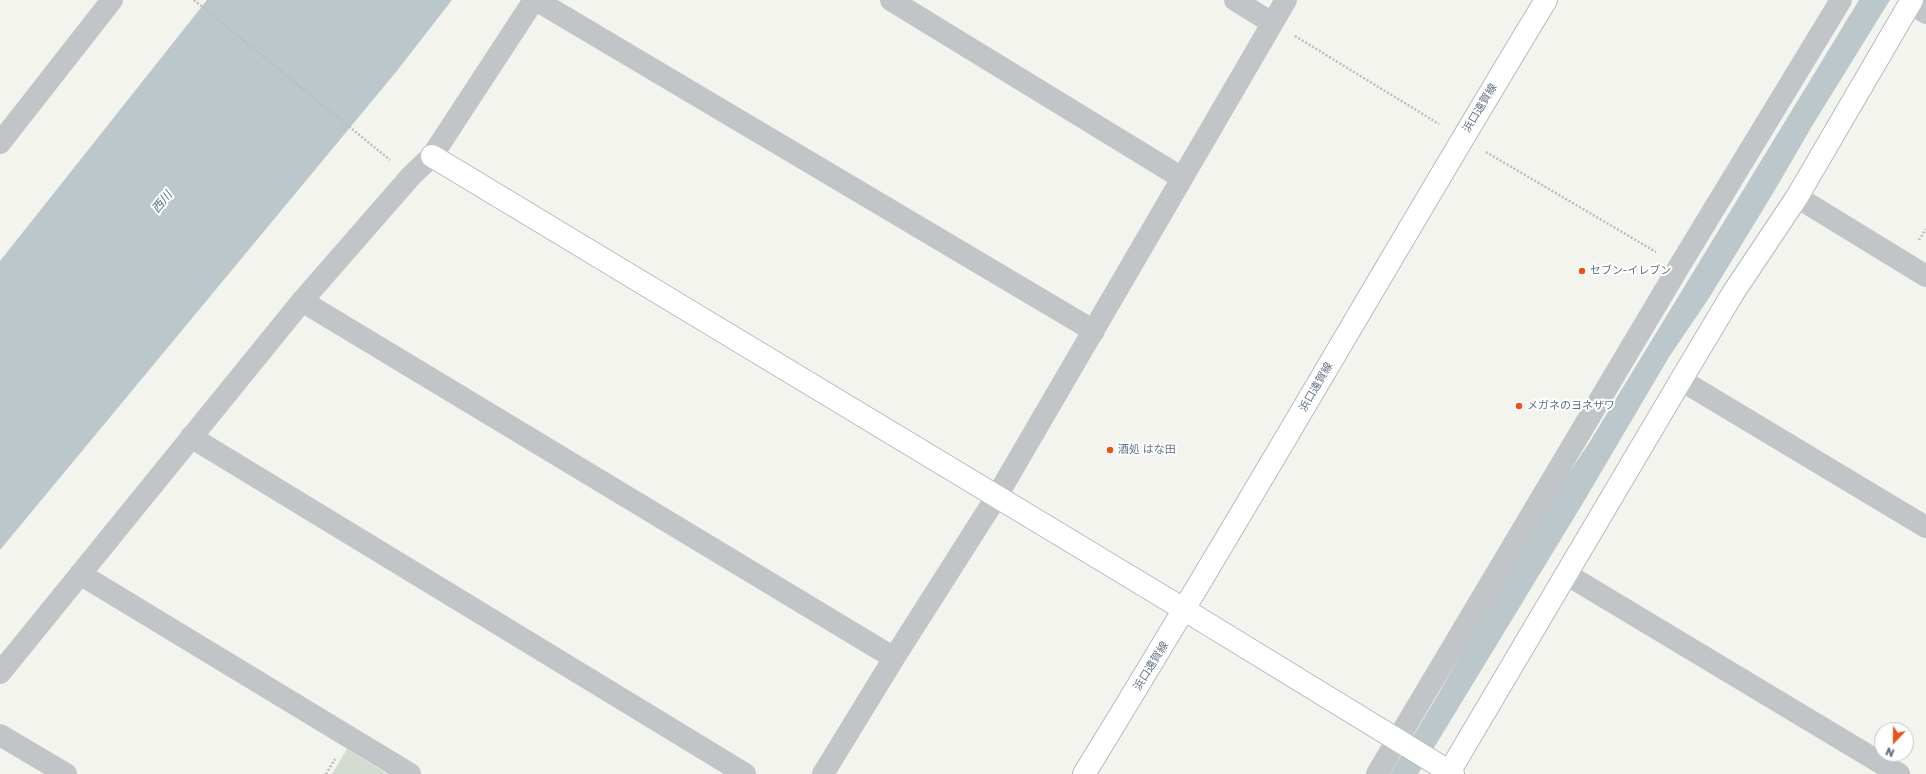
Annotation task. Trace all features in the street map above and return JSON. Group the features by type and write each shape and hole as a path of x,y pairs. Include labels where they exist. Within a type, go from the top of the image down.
{"street":[{"path":"0,143 112,0"},
{"path":"0,673 302,301 411,176 432,156 535,0 1094,331"},
{"path":"891,0 1182,178"},
{"path":"1235,0 1272,23"},
{"path":"823,774 894,658 997,496 1286,0"},
{"name":"浜口遠賀線","path":"1084,774 1186,610 1462,138 1546,0"},
{"path":"1377,774 1680,266 1841,0"},
{"path":"432,156 1186,610 1450,773 1681,380 1734,293 1797,197 1916,5"},
{"path":"1797,197 1926,276"},
{"path":"302,301 894,658"},
{"path":"1681,380 1926,527"},
{"path":"191,437 744,774"},
{"path":"80,574 410,774"},
{"path":"1566,574 1899,774"},
{"path":"0,735 66,774"}],"path":[{"path":"194,0 385,156"},
{"path":"1272,23 1462,138 1680,266"}],"shaded area":[{"path":"347,749 387,774 332,774"}],"water":[{"name":"西川","path":"207,0 452,0 396,72 0,550 0,261"},
{"path":"1859,0 1890,0 1812,126 1709,298 1669,357 1583,503 1418,774 1390,774 1436,698 1534,525 1589,443"}],"place":[{"name":"セブン-イレブン","path":"1582,271"},
{"name":"メガネのヨネザワ","path":"1519,406"},
{"name":"酒処 はな田","path":"1110,450"}]}
